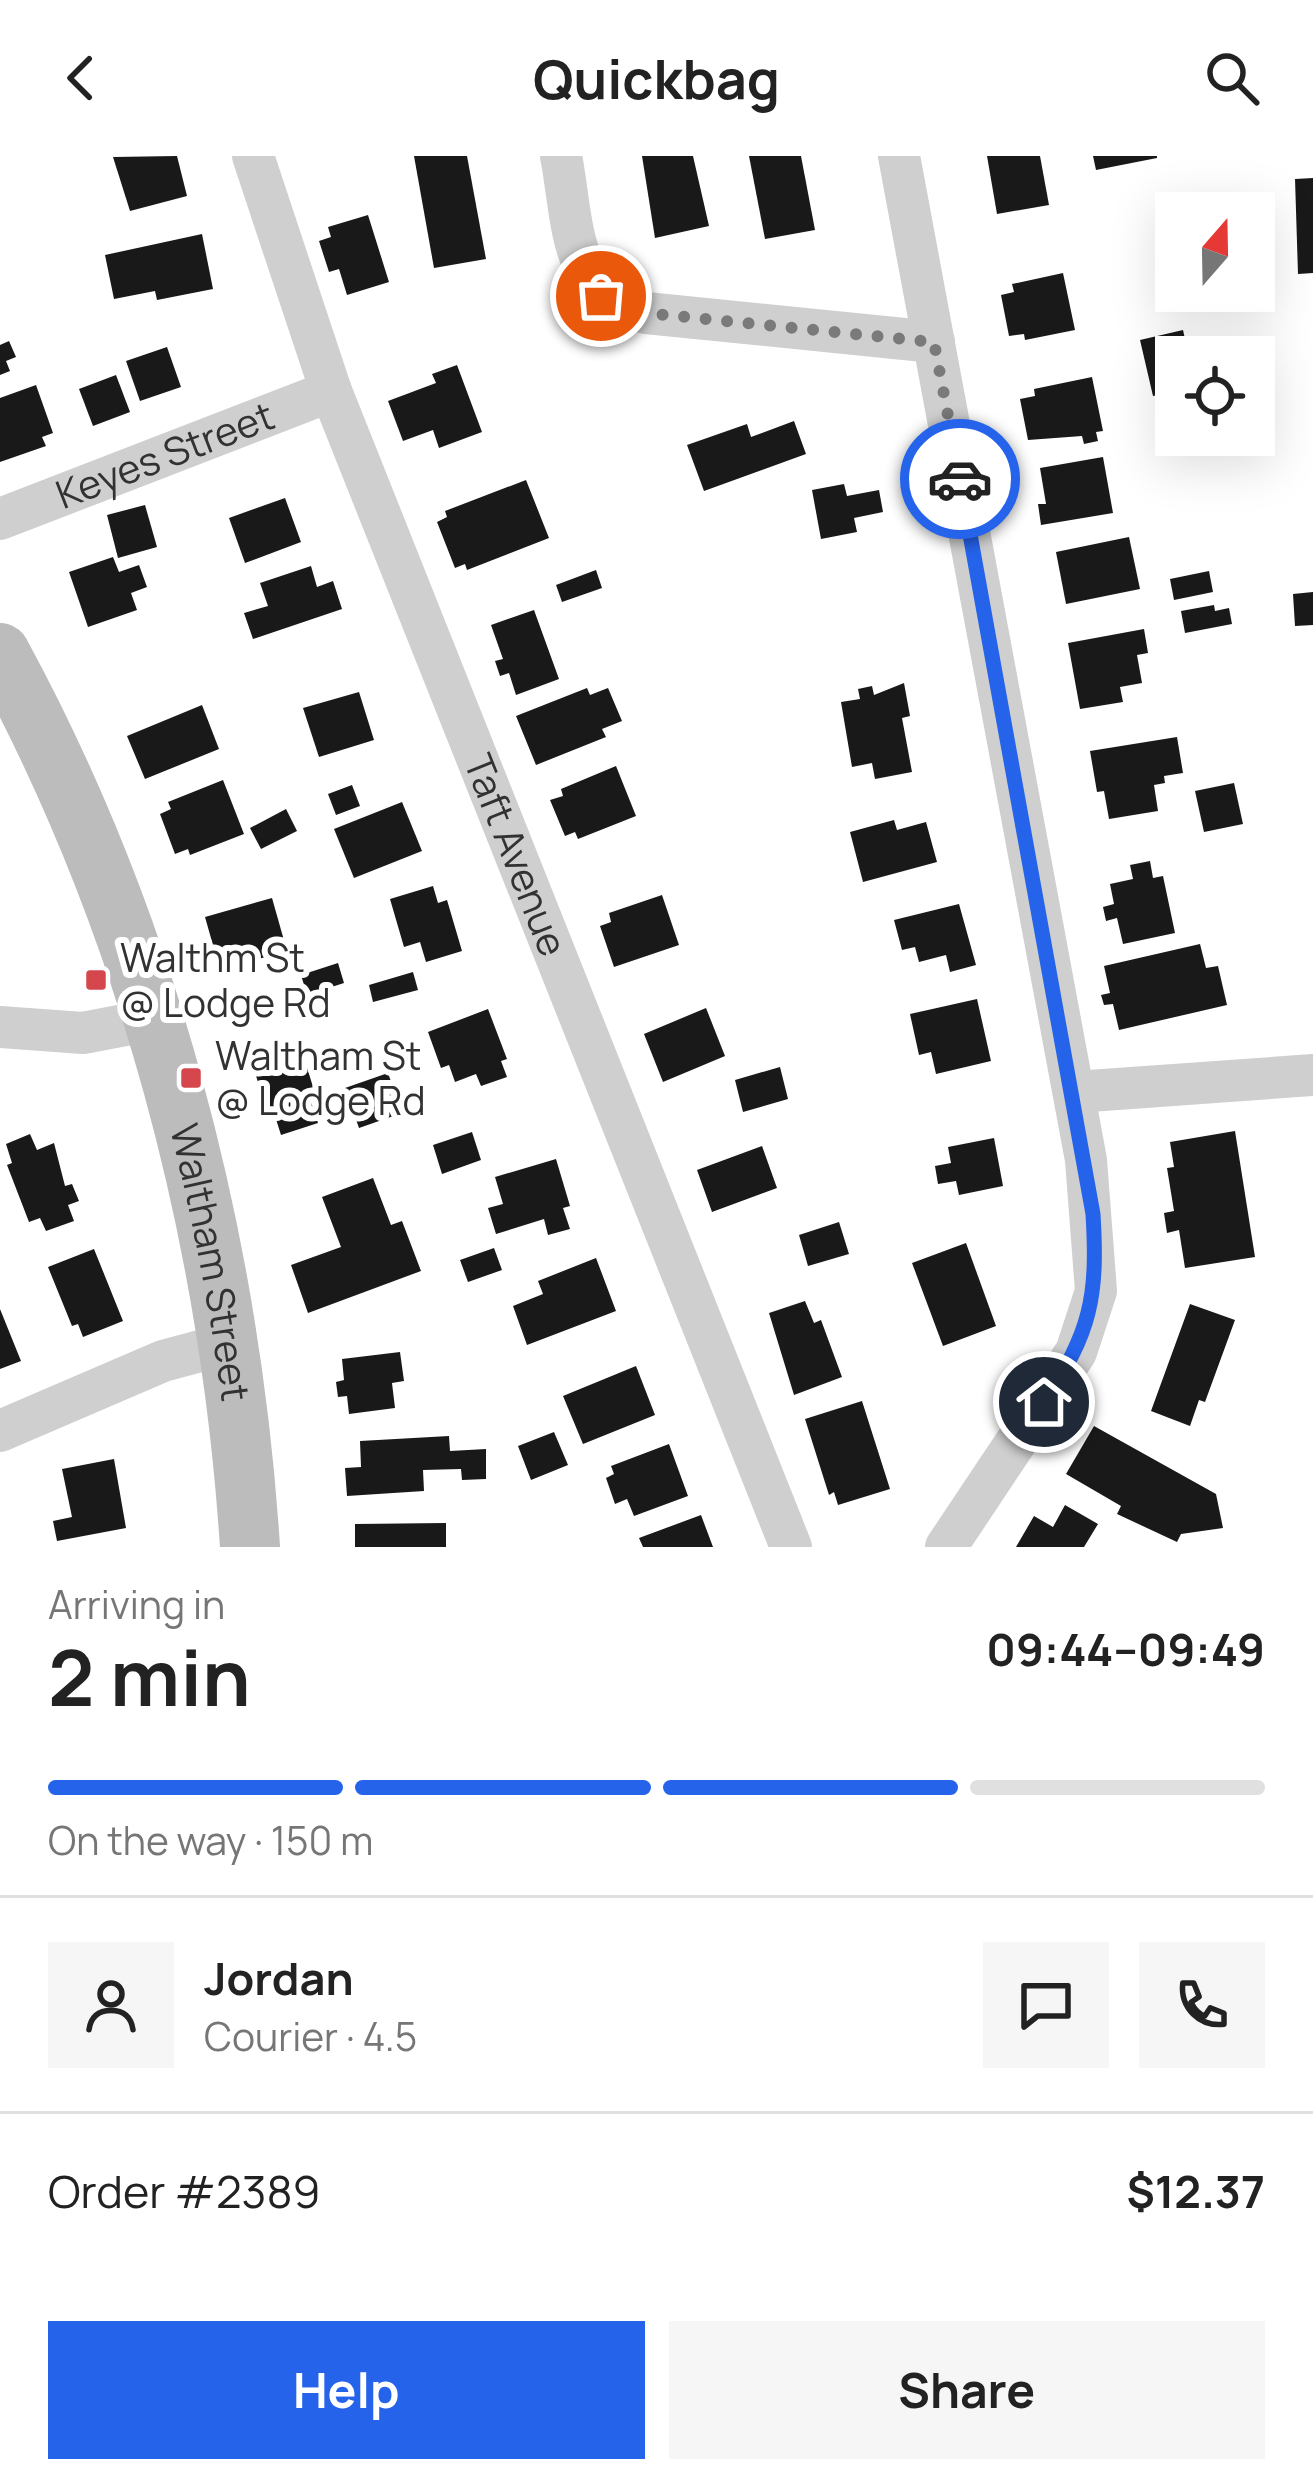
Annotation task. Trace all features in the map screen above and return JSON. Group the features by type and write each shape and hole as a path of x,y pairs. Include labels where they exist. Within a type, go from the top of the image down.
{"main road":[{"name":"Waltham Street","path":"0,653 82,814 151,1020 203,1212 230,1343 250,1547"}],"street":[{"name":"Taft Avenue","path":"253,156 332,391 791,1547"},
{"path":"561,156 585,272 614,304 646,313 934,342"},
{"path":"899,156 1075,1092 1095,1242 1096,1291 1089,1323 1069,1365 946,1547"},
{"name":"Keyes Street","path":"0,519 332,391"},
{"path":"0,1027 83,1033 151,1020"},
{"path":"1075,1092 1313,1075"},
{"path":"0,1431 163,1361 230,1343"}],"building":[{"path":"177,156 187,196 130,211 113,157"},
{"path":"414,156 467,156 486,259 434,268"},
{"path":"642,156 693,156 709,226 655,238"},
{"path":"749,156 801,156 815,230 765,239"},
{"path":"987,156 1040,156 1049,205 997,214"},
{"path":"1093,156 1157,156 1157,158 1096,170"},
{"path":"1313,178 1313,273 1298,274 1295,179"},
{"path":"368,215 389,282 347,295 339,269 329,272 319,241 331,237 328,227"},
{"path":"202,234 213,289 157,300 155,291 114,299 105,255"},
{"path":"1063,273 1075,330 1025,340 1024,334 1009,336 1001,295 1014,292 1012,284"},
{"path":"1155,337 1155,396 1153,396 1140,340"},
{"path":"9,341 16,357 6,361 10,371 0,375 0,345"},
{"path":"167,347 181,387 140,401 126,361"},
{"path":"457,365 482,432 439,448 433,430 403,441 388,401 436,383 432,374"},
{"path":"116,375 130,412 93,426 79,389"},
{"path":"1092,377 1103,431 1096,432 1098,441 1084,444 1082,436 1028,440 1020,399 1035,396 1034,389"},
{"path":"36,385 53,433 42,437 46,446 0,462 0,398"},
{"path":"794,421 806,454 704,491 687,445 747,424 751,437"},
{"path":"1103,457 1113,513 1041,525 1038,504 1046,504 1040,468"},
{"path":"526,480 549,538 467,570 465,564 455,568 437,522 447,517 445,511"},
{"path":"844,484 847,496 879,490 883,512 854,518 857,532 821,539 812,490"},
{"path":"285,498 301,542 245,563 229,518"},
{"path":"145,505 157,547 118,558 107,515"},
{"path":"1129,537 1140,589 1066,604 1056,552"},
{"path":"113,557 119,572 139,565 147,587 131,593 137,610 88,627 69,572"},
{"path":"311,566 317,587 333,581 342,609 253,639 244,613 268,606 260,583"},
{"path":"596,570 602,588 562,602 556,585"},
{"path":"1209,571 1213,592 1174,600 1170,579"},
{"path":"1313,592 1313,625 1295,626 1293,594"},
{"path":"1214,605 1215,611 1229,608 1232,624 1185,633 1181,611"},
{"path":"534,610 559,679 516,695 509,673 500,676 495,661 503,659 491,625"},
{"path":"1144,629 1148,653 1137,655 1142,683 1120,687 1123,702 1080,709 1068,643"},
{"path":"904,683 910,716 902,718 912,772 875,779 872,763 852,767 841,702 860,699 858,689 872,686 874,695"},
{"path":"587,688 590,695 608,688 622,721 602,729 606,737 536,765 516,716"},
{"path":"359,692 374,740 319,757 303,708"},
{"path":"202,705 219,749 145,779 127,736"},
{"path":"1177,737 1183,773 1164,776 1165,783 1154,785 1158,811 1109,819 1104,791 1097,792 1090,751"},
{"path":"616,766 636,816 578,839 575,832 565,836 550,800 563,796 561,789"},
{"path":"223,780 244,834 190,855 188,849 175,854 160,814 171,809 168,802"},
{"path":"1234,783 1243,824 1204,832 1195,791"},
{"path":"352,785 360,806 336,815 328,794"},
{"path":"402,802 422,851 354,878 334,829"},
{"path":"286,809 297,831 261,849 250,828"},
{"path":"894,820 897,830 926,822 937,862 863,882 850,832"},
{"path":"1150,861 1153,878 1163,876 1175,933 1123,944 1117,918 1106,921 1103,907 1114,904 1110,884 1133,879 1130,865"},
{"path":"433,886 438,903 447,900 462,951 426,962 420,942 404,947 390,899"},
{"path":"662,895 679,945 614,967 600,926 611,922 609,913"},
{"path":"272,898 287,951 220,970 205,917"},
{"path":"959,904 976,965 950,972 946,955 919,962 915,947 902,950 894,920"},
{"path":"1200,944 1206,968 1218,966 1227,1005 1119,1030 1113,1004 1104,1005 1101,995 1110,993 1104,966"},
{"path":"338,963 344,983 307,995 301,975"},
{"path":"413,972 418,990 373,1002 369,985"},
{"path":"977,999 991,1061 936,1074 931,1052 919,1055 910,1014"},
{"path":"706,1008 725,1056 663,1082 644,1034"},
{"path":"488,1009 507,1059 501,1061 507,1077 481,1086 476,1074 455,1082 449,1065 441,1068 428,1032"},
{"path":"298,1038 317,1100 311,1102 318,1123 281,1135 275,1116 269,1118 249,1053"},
{"path":"780,1067 788,1099 743,1112 735,1080"},
{"path":"388,1073 402,1113 359,1128 345,1088"},
{"path":"1235,1131 1255,1257 1185,1268 1179,1230 1167,1233 1164,1213 1174,1211 1167,1168 1174,1167 1170,1142"},
{"path":"472,1132 481,1160 442,1174 433,1145"},
{"path":"30,1134 37,1150 54,1143 65,1186 72,1184 79,1201 68,1205 74,1221 46,1231 40,1218 29,1222 7,1165 12,1163 6,1144"},
{"path":"994,1138 1003,1186 959,1195 956,1181 938,1184 935,1166 951,1163 948,1147"},
{"path":"762,1146 777,1188 712,1212 697,1170"},
{"path":"556,1159 570,1206 563,1208 570,1229 548,1235 544,1219 496,1234 488,1208 503,1204 495,1177"},
{"path":"373,1178 391,1225 402,1221 421,1271 308,1313 291,1265 341,1247 322,1197"},
{"path":"839,1222 849,1254 808,1266 799,1235"},
{"path":"966,1243 996,1326 943,1346 912,1263"},
{"path":"494,1248 502,1270 468,1282 460,1260"},
{"path":"94,1249 123,1321 83,1337 78,1324 72,1326 48,1267"},
{"path":"596,1258 616,1311 527,1345 513,1306 543,1294 538,1281"},
{"path":"805,1301 814,1323 821,1320 842,1377 794,1395 769,1313"},
{"path":"1190,1304 1235,1320 1205,1402 1199,1400 1190,1426 1151,1411"},
{"path":"0,1309 21,1361 0,1369"},
{"path":"400,1352 404,1381 392,1383 395,1408 349,1414 347,1396 338,1397 336,1382 344,1380 342,1359"},
{"path":"636,1366 655,1415 583,1444 563,1396"},
{"path":"862,1401 890,1489 838,1505 834,1492 829,1495 805,1419"},
{"path":"1094,1426 1216,1494 1223,1528 1181,1534 1177,1542 1117,1514 1121,1506 1066,1474"},
{"path":"554,1432 568,1465 531,1480 518,1446"},
{"path":"449,1436 450,1451 486,1449 486,1479 462,1480 461,1469 423,1470 424,1491 347,1496 345,1468 361,1467 360,1441"},
{"path":"669,1444 688,1496 634,1516 627,1499 615,1504 606,1478 614,1474 611,1466"},
{"path":"114,1459 126,1528 57,1541 53,1521 72,1517 62,1469"},
{"path":"1065,1505 1098,1524 1084,1547 1016,1547 1034,1516 1053,1527"},
{"path":"701,1515 713,1547 643,1547 639,1538"},
{"path":"446,1523 446,1547 355,1547 355,1524"}],"way so far":[{"path":"601,296 646,313 934,342 960,479"}],"place":[{"name":"Walthm St @ Lodge Rd","path":"96,980"},
{"name":"Waltham St @ Lodge Rd","path":"191,1078"}],"route":[{"path":"960,479 1075,1092 1093,1214 1096,1291 1089,1323 1044,1402"}]}
